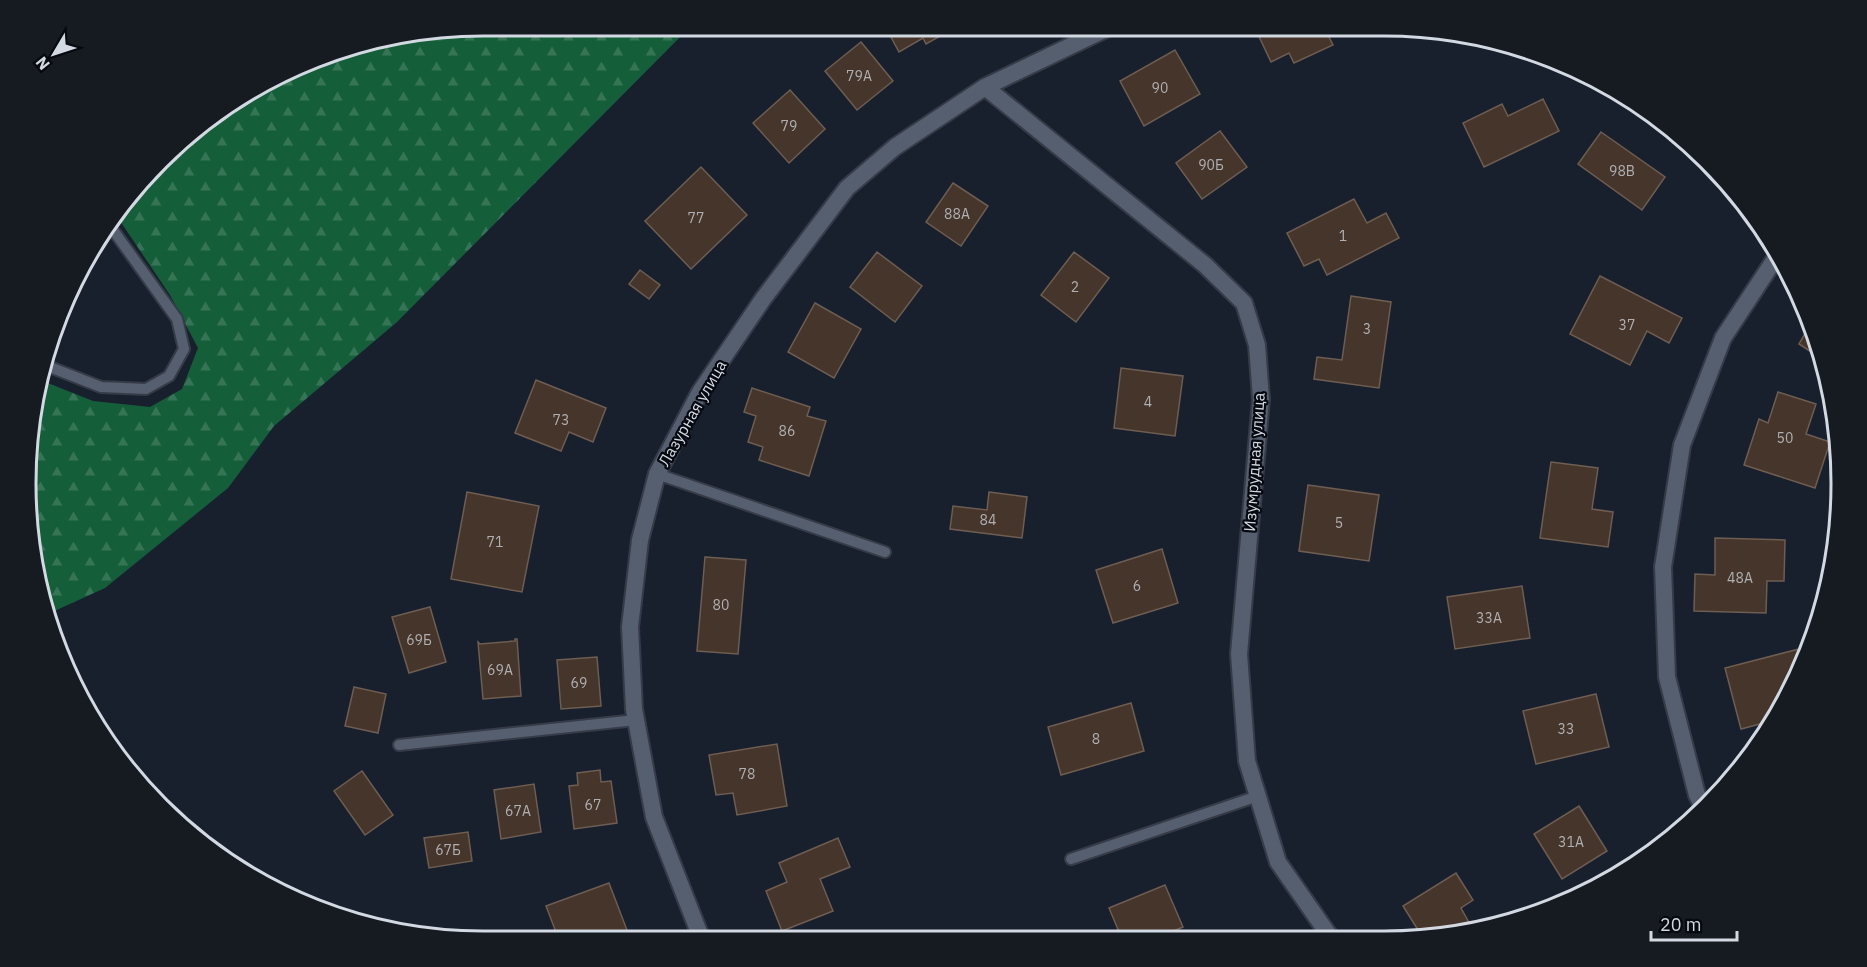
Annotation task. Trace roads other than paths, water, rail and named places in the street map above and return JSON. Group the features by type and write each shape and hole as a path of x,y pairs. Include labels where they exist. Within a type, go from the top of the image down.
{"street":[{"name":"Лазурная улица","path":"698,931 654,817 636,720 630,627 640,540 657,474 700,392 763,299 847,188 895,147 986,87 1091,36"},
{"name":"Изумрудная улица","path":"986,87 1205,264 1244,303 1257,345 1261,399 1239,654 1247,761 1278,862 1326,931"},
{"path":"1700,800 1667,677 1663,567 1682,446 1723,338 1773,263"}],"lane":[{"path":"51,368 100,387 146,389 169,376 184,349 177,319 114,231"},
{"path":"657,474 885,552"},
{"path":"399,745 636,720"},
{"path":"1071,859 1258,796"}]}
